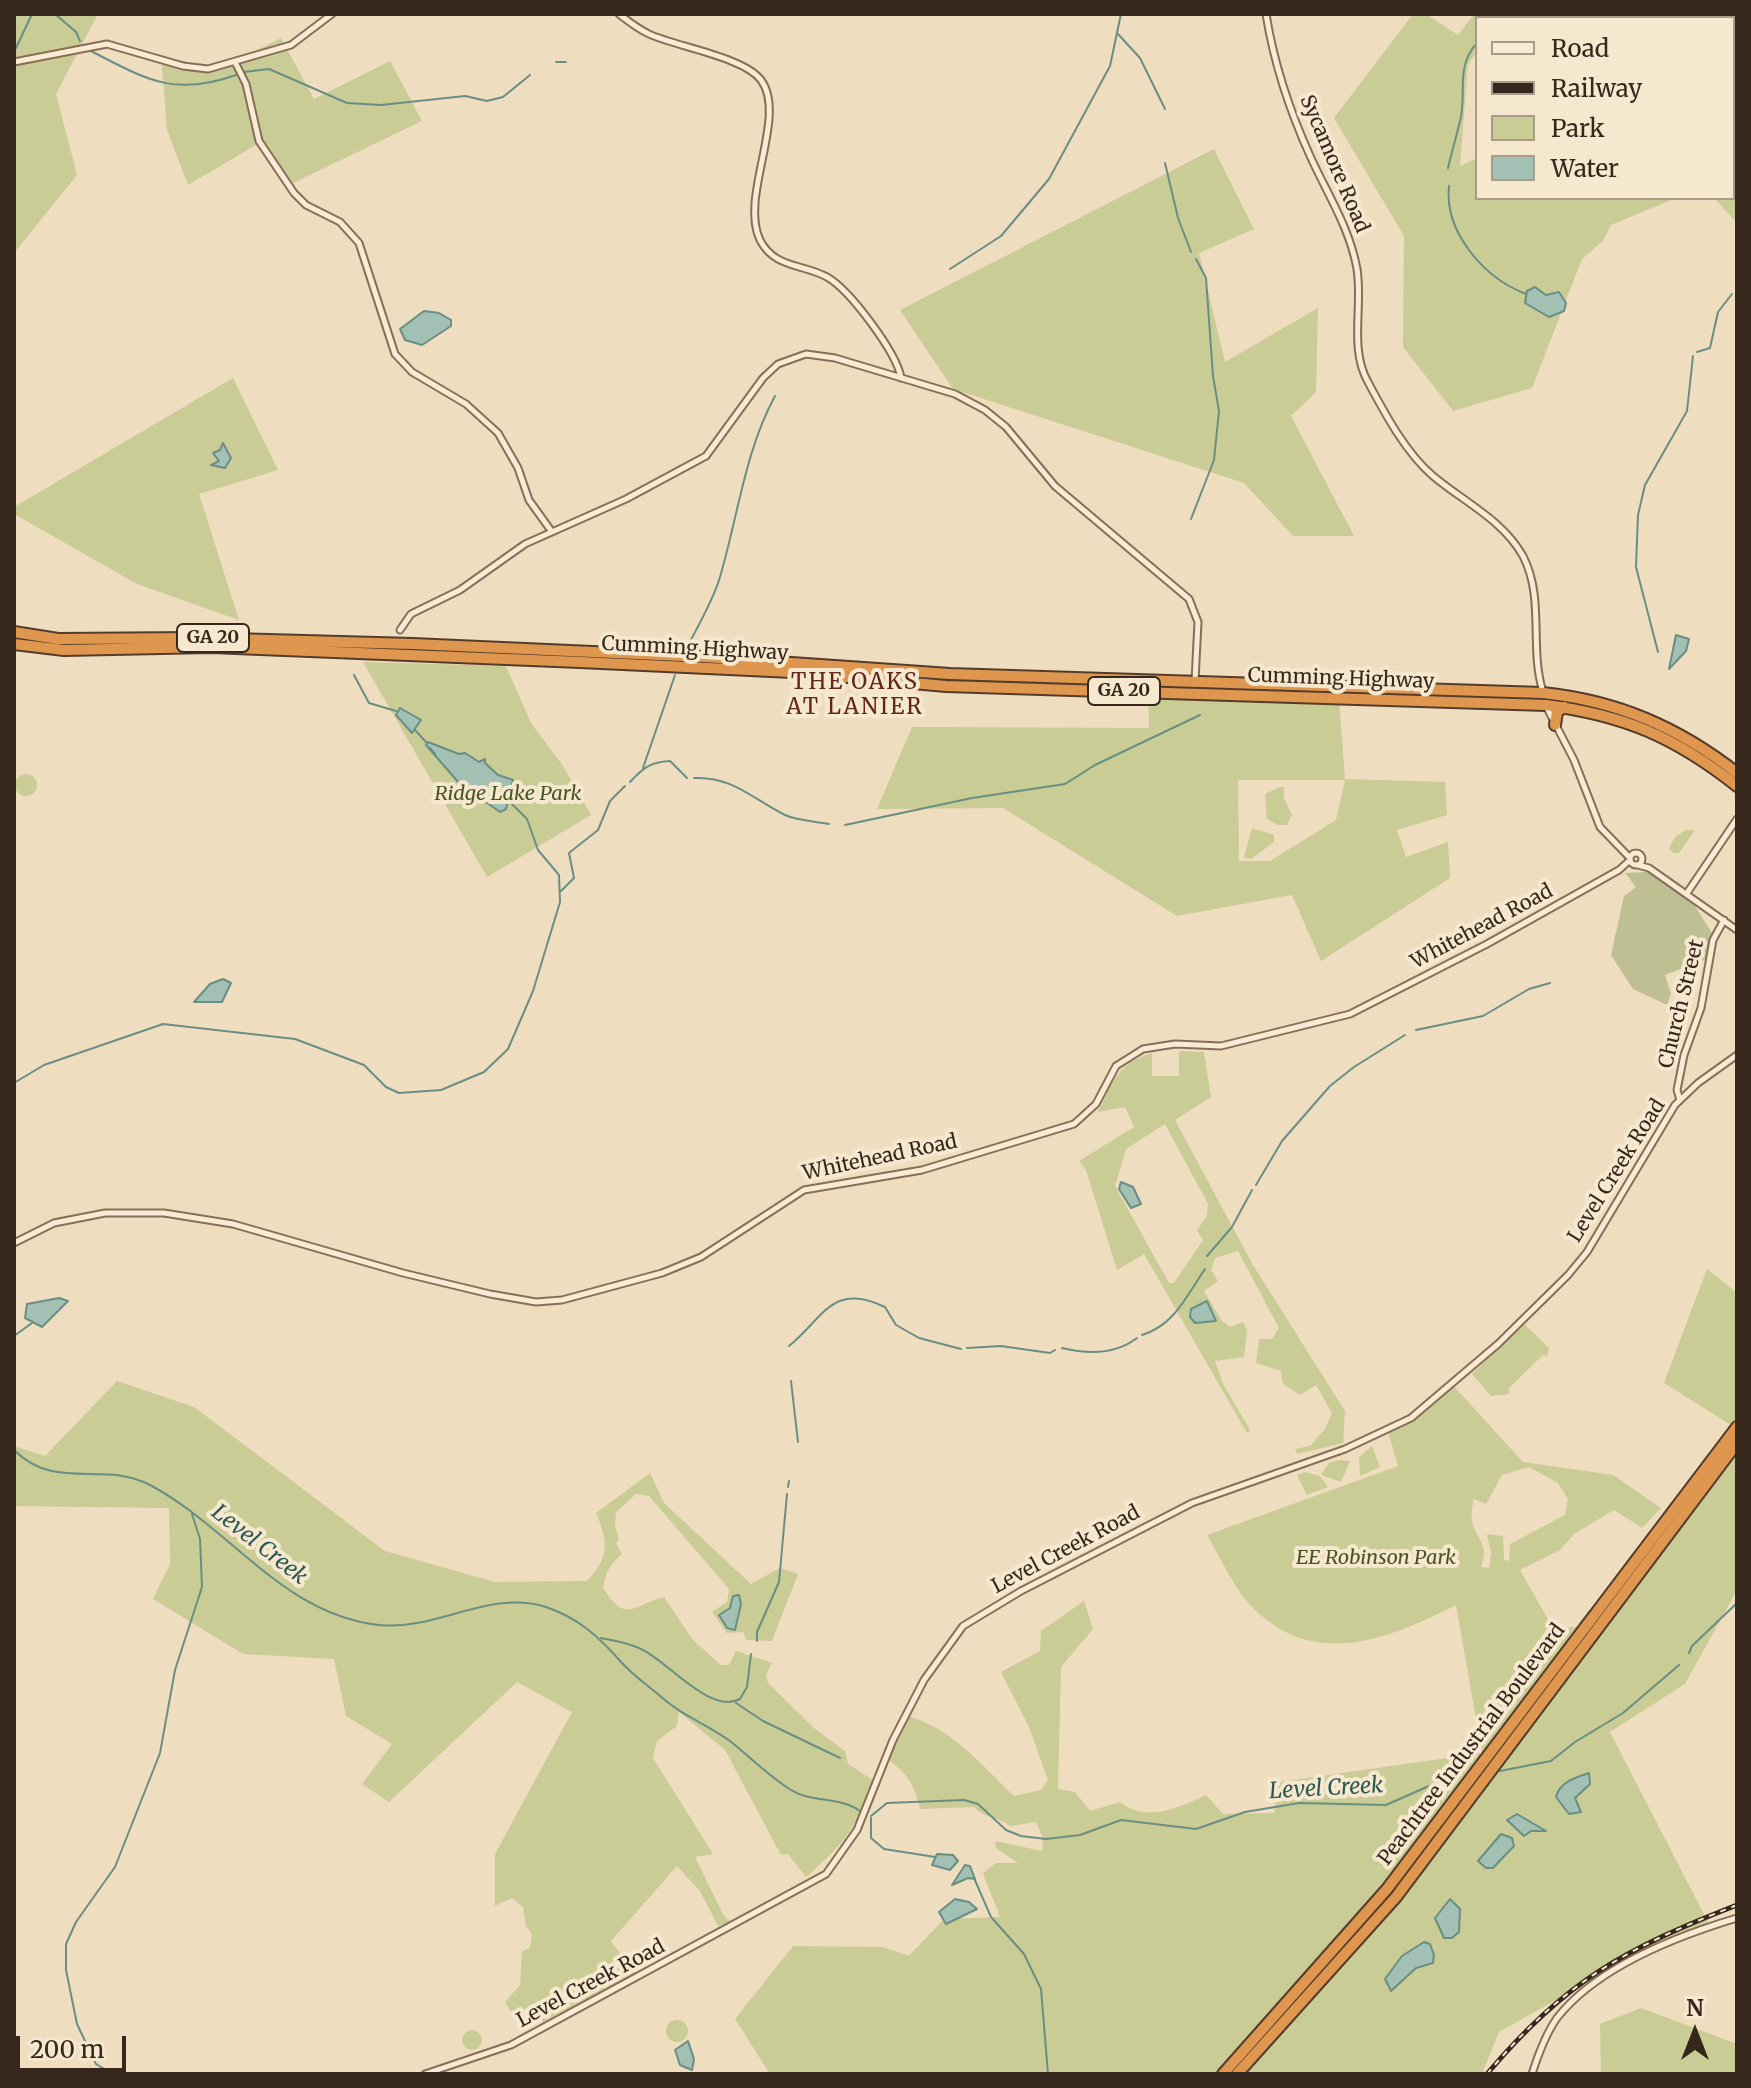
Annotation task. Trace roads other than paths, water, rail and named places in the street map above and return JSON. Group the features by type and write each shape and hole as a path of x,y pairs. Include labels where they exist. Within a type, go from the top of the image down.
{"highway":[{"name":"Cumming Highway","path":"14,632 58,639 196,638 580,651 1195,687 1597,701 1654,720 1689,738 1737,773"},
{"name":"Cumming Highway","path":"14,644 64,650 211,647 580,662 792,672 946,686 1524,693 1564,707 1619,719 1671,739 1737,786"},
{"path":"1524,693 1537,686 1539,679"},
{"path":"1555,725 1557,712 1564,707"},
{"name":"Peachtree Industrial Boulevard","path":"1223,2074 1387,1889 1737,1427"},
{"name":"Peachtree Industrial Boulevard","path":"1237,2074 1396,1897 1737,1443"}],"street":[{"path":"14,62 107,44 203,69 291,45 332,14"},
{"path":"619,14 648,34 736,64 763,82 769,97 753,216 760,239 779,261 823,275 837,283 890,351 899,366 901,378"},
{"name":"Sycamore Road","path":"1266,14 1275,60 1296,122 1352,247 1360,293 1358,345 1366,379 1415,458 1503,529 1523,557 1534,584 1535,659 1544,699 1574,760 1600,827 1633,860"},
{"path":"235,62 246,84 259,141 294,193 306,205 340,222 359,243 395,354 412,372 466,404 498,433 518,468 529,500 552,532"},
{"path":"400,630 414,612 460,590 525,544 608,508 706,456 763,378 791,358 823,355 955,394 992,415 1055,486 1189,599 1198,622 1195,687"},
{"path":"1687,893 1737,819"},
{"path":"1633,860 1642,858 1649,868"},
{"path":"1633,860 1687,893 1737,930"},
{"name":"Whitehead Road","path":"14,1243 54,1223 105,1213 164,1213 233,1224 403,1273 520,1300 574,1297 662,1273 701,1257 804,1190 922,1170 1074,1124 1096,1104 1116,1066 1143,1049 1175,1044 1221,1046 1350,1014 1487,944 1633,860"},
{"name":"Church Street","path":"1679,1098 1681,1068 1704,994 1713,940 1724,920"},
{"name":"Level Creek Road","path":"425,2074 511,2045 826,1874 857,1830 893,1740 924,1680 963,1626 1021,1591 1192,1503 1345,1449 1411,1418 1498,1344 1587,1252 1679,1098 1737,1055"},
{"path":"1532,2074 1551,2027 1588,1991 1663,1944 1737,1918"}],"water":[{"path":"1535,287 1546,295 1559,292 1566,303 1564,311 1549,317 1525,303 1527,291"},
{"path":"424,311 439,313 451,320 451,326 422,345 405,340 400,329"},
{"path":"223,443 231,458 225,468 211,465 219,461 213,453 220,450"},
{"path":"1676,635 1689,639 1686,651 1669,669"},
{"path":"400,708 421,720 412,733 396,715"},
{"path":"428,742 459,754 465,753 479,762 485,759 485,763 498,775 513,780 506,809 500,812 480,798 472,798 426,745"},
{"path":"223,979 231,983 222,1002 194,1002 210,984"},
{"path":"1121,1182 1133,1187 1141,1204 1131,1208 1119,1189"},
{"path":"59,1298 68,1301 42,1327 25,1318 27,1304"},
{"path":"1207,1301 1216,1321 1195,1323 1190,1317 1191,1309"},
{"path":"739,1595 741,1604 735,1630 727,1628 719,1615 730,1608 733,1596"},
{"path":"1589,1773 1590,1784 1575,1798 1581,1812 1569,1814 1556,1797 1558,1792 1569,1781"},
{"path":"1517,1814 1546,1831 1531,1831 1524,1836 1507,1820"},
{"path":"1501,1834 1512,1838 1514,1846 1493,1868 1486,1868 1478,1861"},
{"path":"937,1854 953,1855 958,1861 950,1870 932,1865"},
{"path":"965,1865 970,1866 975,1879 968,1878 952,1885"},
{"path":"955,1899 969,1902 977,1909 946,1924 939,1912"},
{"path":"1450,1899 1460,1909 1459,1932 1452,1938 1444,1938 1435,1918"},
{"path":"1424,1942 1430,1944 1433,1963 1416,1968 1391,1991 1385,1979 1402,1956"},
{"path":"688,2041 694,2059 692,2070 680,2065 675,2050"}],"waterway":[{"path":"14,52 32,14"},
{"path":"55,14 76,32 80,41"},
{"path":"950,269 1001,236 1049,179 1110,66 1121,14"},
{"path":"1118,34 1140,58 1165,109"},
{"path":"1448,168 1461,117 1464,69 1475,46"},
{"path":"87,49 142,76 176,85 214,82 236,75"},
{"path":"556,62 566,62"},
{"path":"244,72 269,69 347,103 381,105 465,96 487,101 503,97 530,75"},
{"path":"1165,163 1178,218 1191,252"},
{"path":"1449,186 1453,220 1470,251 1496,277 1526,294"},
{"path":"1191,519 1214,460 1219,411 1213,376 1206,278 1196,259"},
{"path":"1697,352 1710,348 1718,312 1732,294"},
{"path":"1658,652 1636,567 1638,515 1645,485 1687,411 1693,356"},
{"path":"686,649 717,586 749,461 775,396"},
{"path":"354,675 369,703 396,711"},
{"path":"643,768 675,675"},
{"path":"845,825 972,798 1065,784 1095,765 1200,715"},
{"path":"415,730 427,743"},
{"path":"430,748 435,754"},
{"path":"630,782 647,767 670,761 687,778"},
{"path":"694,778 708,778 731,785 790,817 829,824"},
{"path":"561,891 574,878 569,853 598,830 610,801 625,786"},
{"path":"14,1083 44,1065 163,1024 295,1039 364,1065 386,1087 399,1093 441,1090 484,1072 508,1049 533,991 560,902 559,875 538,850 527,819 510,802"},
{"path":"1416,1030 1483,1016 1529,989 1550,983"},
{"path":"1256,1185 1282,1141 1330,1086 1405,1035"},
{"path":"1207,1256 1232,1227 1252,1190"},
{"path":"1142,1335 1172,1317 1205,1269"},
{"path":"789,1346 830,1307 852,1298 885,1307 896,1325 919,1338 961,1349"},
{"path":"14,1336 32,1323"},
{"path":"1062,1348 1101,1352 1120,1348 1137,1338"},
{"path":"967,1348 1001,1346 1050,1353 1055,1350"},
{"path":"791,1381 798,1442"},
{"name":"Level Creek","path":"14,1450 30,1463 46,1470 115,1475 150,1485 206,1523 285,1587 314,1605 345,1618 379,1625 400,1625 504,1603 525,1603 558,1612 588,1630 667,1702 730,1741 791,1790 808,1797 843,1803 860,1811"},
{"path":"788,1487 789,1481"},
{"path":"757,1641 757,1632 779,1582 787,1494"},
{"path":"113,2074 96,2064 77,2024 66,1970 66,1944 76,1922 115,1867 160,1753 175,1670 202,1587 200,1539 192,1514"},
{"name":"Level Creek","path":"1689,1653 1692,1646 1737,1603"},
{"path":"601,1638 643,1650 703,1694 729,1702 740,1699 747,1687 751,1654"},
{"name":"Level Creek","path":"1500,1771 1551,1761 1575,1742 1623,1713 1679,1665"},
{"path":"736,1703 763,1721 840,1758"},
{"name":"Level Creek","path":"871,1816 887,1803 964,1800 978,1804 1006,1830 1021,1836 1046,1839 1080,1835 1121,1820 1196,1829 1245,1812 1299,1803 1386,1805 1463,1771"},
{"path":"871,1818 871,1838 884,1849 935,1857"},
{"path":"974,1878 991,1917 1024,1954 1041,1989 1048,2074"}],"railway":[{"path":"1487,2074 1544,2014 1600,1971 1662,1937 1737,1905"}],"district":[{"name":"THE OAKS AT LANIER","path":"855,696"}],"park label":[{"name":"Ridge Lake Park","path":"508,794"},
{"name":"EE Robinson Park","path":"1376,1558"}]}
